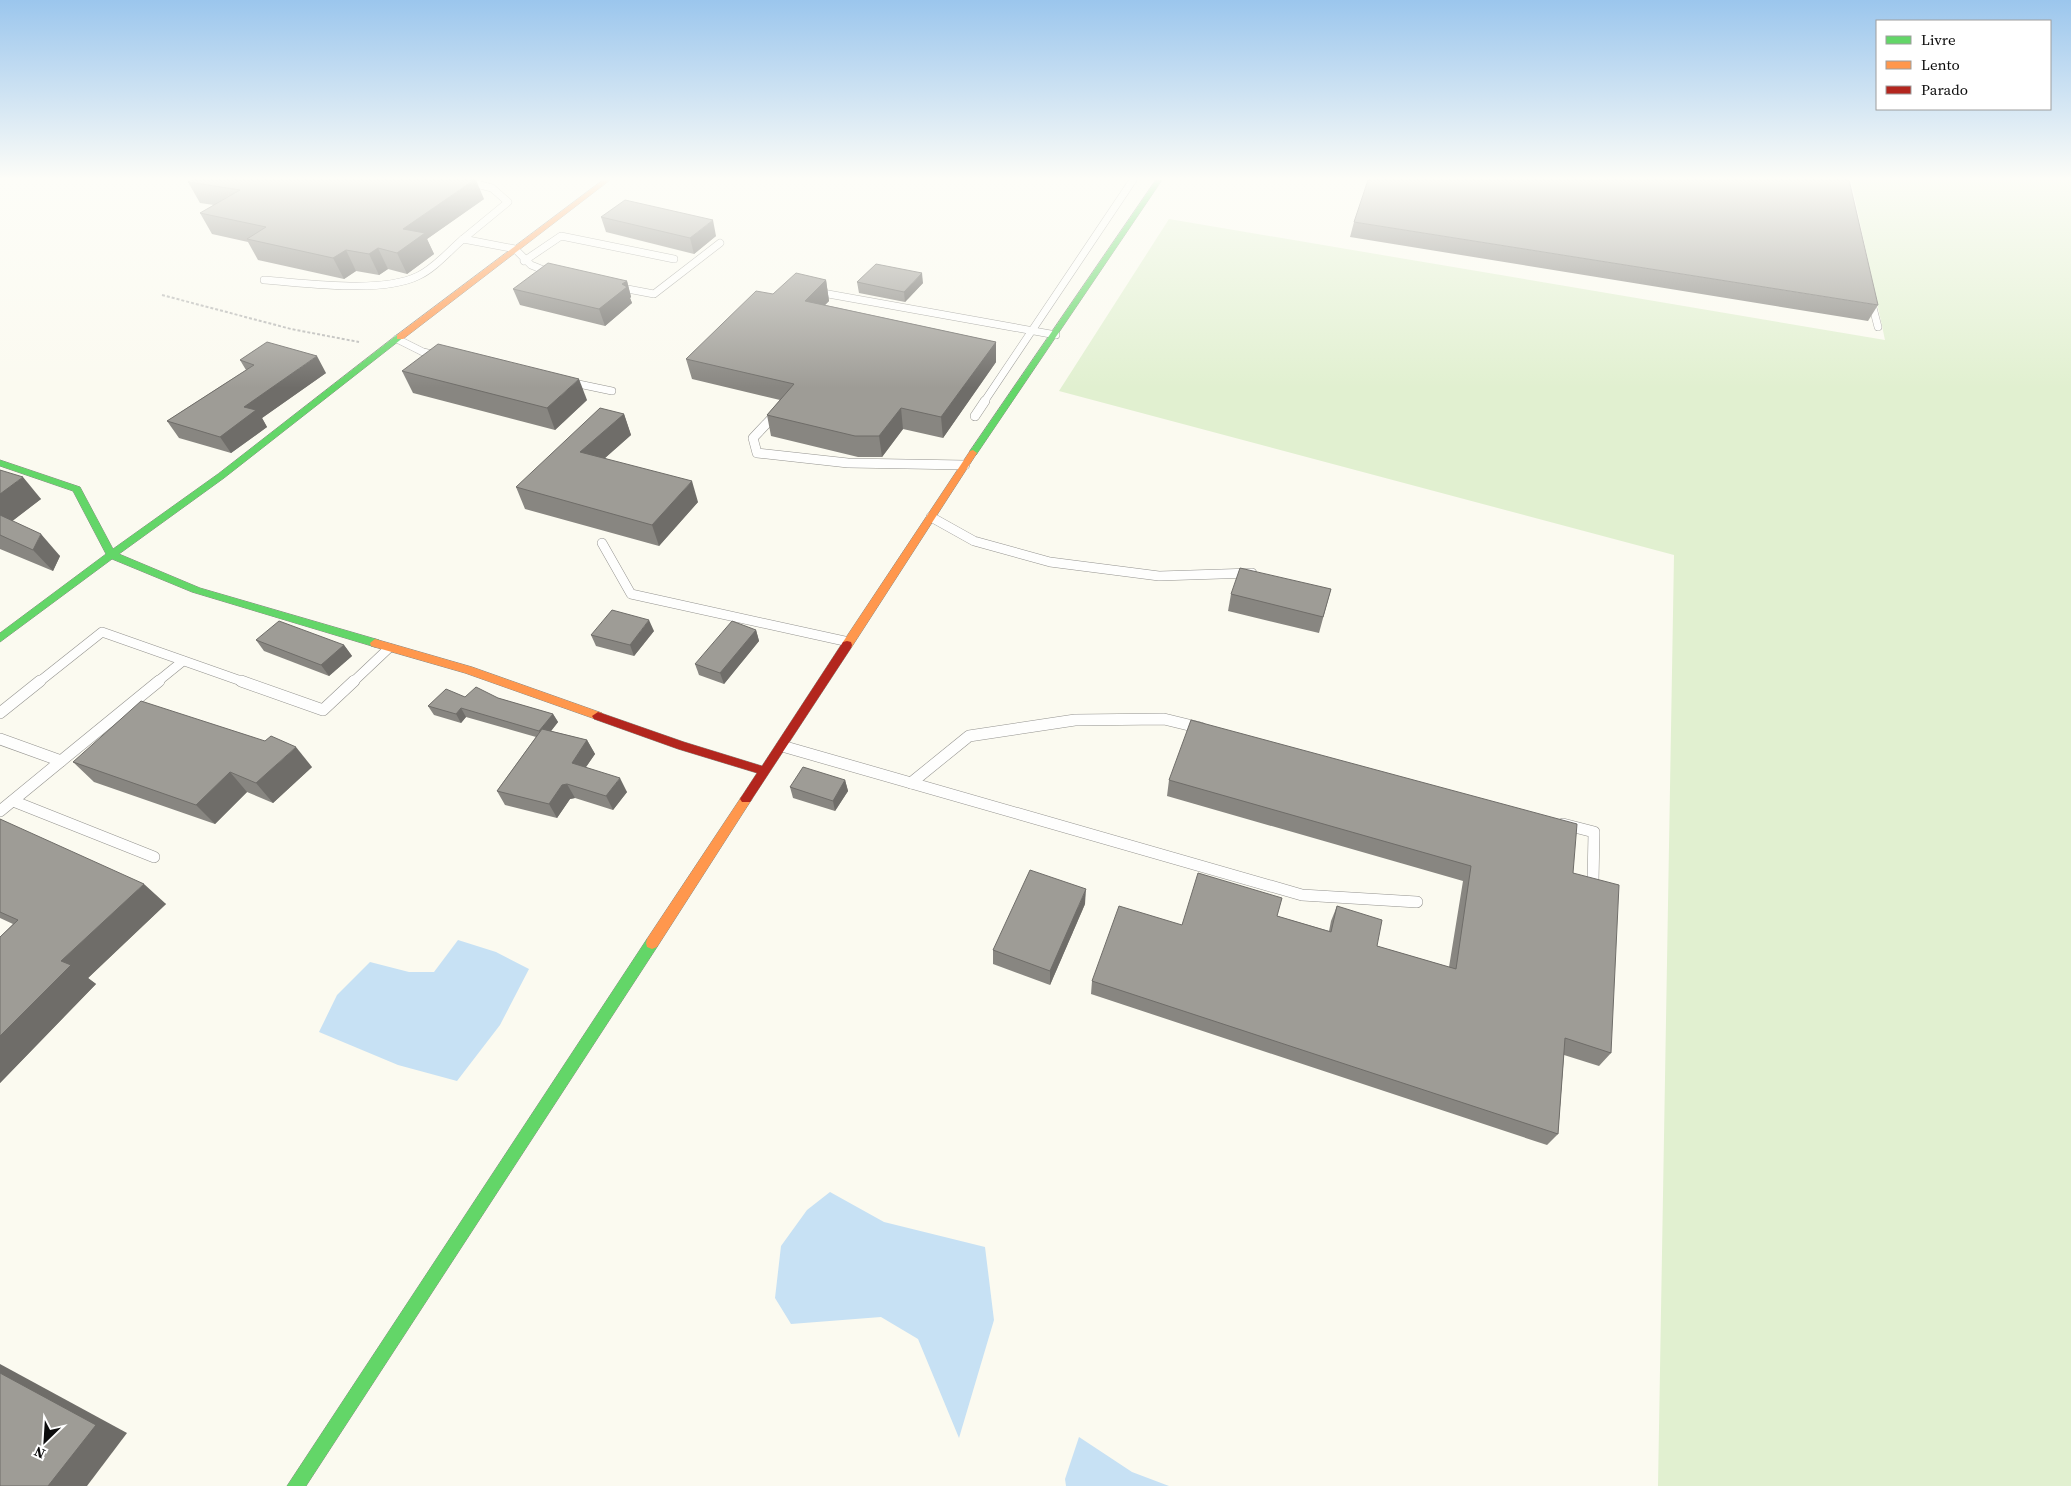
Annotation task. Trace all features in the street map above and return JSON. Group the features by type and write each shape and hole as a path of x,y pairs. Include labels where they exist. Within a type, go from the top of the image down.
{"street":[{"path":"0,638 221,476 515,249"},
{"path":"296,1486 931,517 1113,249"},
{"path":"0,463 77,489 111,555 196,590 468,670 682,746 764,771"}],"lane":[{"path":"264,280 320,284 390,284 417,276 450,249"},
{"path":"515,249 524,261 535,270 563,275"},
{"path":"524,261 541,249"},
{"path":"627,249 674,259"},
{"path":"609,285 654,294 712,249"},
{"path":"975,416 1086,249"},
{"path":"1869,290 1878,327"},
{"path":"817,292 1056,336"},
{"path":"397,339 423,352 442,356"},
{"path":"565,381 612,391"},
{"path":"771,419 752,438 758,453 848,462 965,466"},
{"path":"931,517 974,541 1050,562 1159,576 1250,572 1258,574"},
{"path":"602,543 631,594 849,642"},
{"path":"0,713 102,632 323,710 389,648"},
{"path":"0,811 183,661"},
{"path":"911,783 969,736 1075,720 1164,719 1210,730"},
{"path":"0,739 62,761"},
{"path":"781,746 1302,894 1417,902"},
{"path":"13,801 154,857"},
{"path":"1556,822 1594,832 1593,882"}],"path":[{"path":"162,295 291,329 355,343 363,342"}],"green space":[{"path":"1150,249 1349,249 1885,340 1866,249 2071,249 2071,1486 1658,1486 1674,555 1059,391"}],"water":[{"path":"458,940 496,952 529,969 500,1025 457,1081 398,1065 319,1032 337,995 370,962 409,972 434,972"},
{"path":"830,1192 884,1222 985,1247 994,1320 959,1438 918,1339 881,1317 791,1324 775,1298 781,1246 807,1210"},
{"path":"1079,1437 1132,1472 1169,1486 1066,1486 1065,1479"}],"building":[{"path":"294,249 376,249 369,254 346,250 333,258"},
{"path":"383,249 402,249 397,253"},
{"path":"1527,249 1865,249 1878,305"},
{"path":"548,263 627,281 622,284 627,287 599,309 513,289"},
{"path":"876,264 922,273 904,292 857,282"},
{"path":"796,273 826,280 805,301 996,342 941,417 901,408 879,436 855,436 767,415 794,384 686,359 756,291 773,294"},
{"path":"267,342 317,356 244,407 256,410 220,437 167,421 254,365 240,360"},
{"path":"438,344 579,379 547,408 402,371"},
{"path":"600,408 624,414 580,452 692,481 652,525 516,487"},
{"path":"0,470 23,477 0,494"},
{"path":"0,515 41,534 33,550 0,535"},
{"path":"1240,568 1331,589 1323,617 1231,594"},
{"path":"612,610 649,620 630,645 591,635"},
{"path":"279,621 344,645 321,665 256,640"},
{"path":"732,621 756,630 720,673 695,664"},
{"path":"476,687 498,698 553,714 539,731 461,708 456,714 428,706 446,689 465,697"},
{"path":"141,701 265,741 271,736 296,747 256,783 230,772 196,805 73,762"},
{"path":"1191,720 1577,824 1573,873 1619,885 1611,1053 1565,1038 1558,1134 1092,981 1119,906 1182,925 1198,873 1282,898 1277,916 1331,932 1337,906 1382,920 1377,946 1456,969 1471,866 1169,780"},
{"path":"542,729 587,740 572,763 620,778 606,796 567,784 562,785 549,804 497,791"},
{"path":"803,767 845,780 833,801 790,787"},
{"path":"0,819 144,884 61,961 71,965 0,1036 0,937 18,920 0,912"},
{"path":"1030,870 1086,889 1050,971 993,950"},
{"path":"0,1373 96,1425 48,1486 0,1486"}],"traffic: fast":[{"path":"973,453 1112,249"},
{"path":"0,638 61,591 221,476 400,337"},
{"path":"0,463 77,489 111,555 196,590 375,643"},
{"path":"296,1486 652,943"}],"traffic: slow":[{"path":"400,337 516,249"},
{"path":"847,645 973,453"},
{"path":"375,643 468,670 598,716"},
{"path":"652,943 746,799"}],"traffic: jam":[{"path":"746,799 847,645"},
{"path":"598,716 682,746 764,771"}]}
